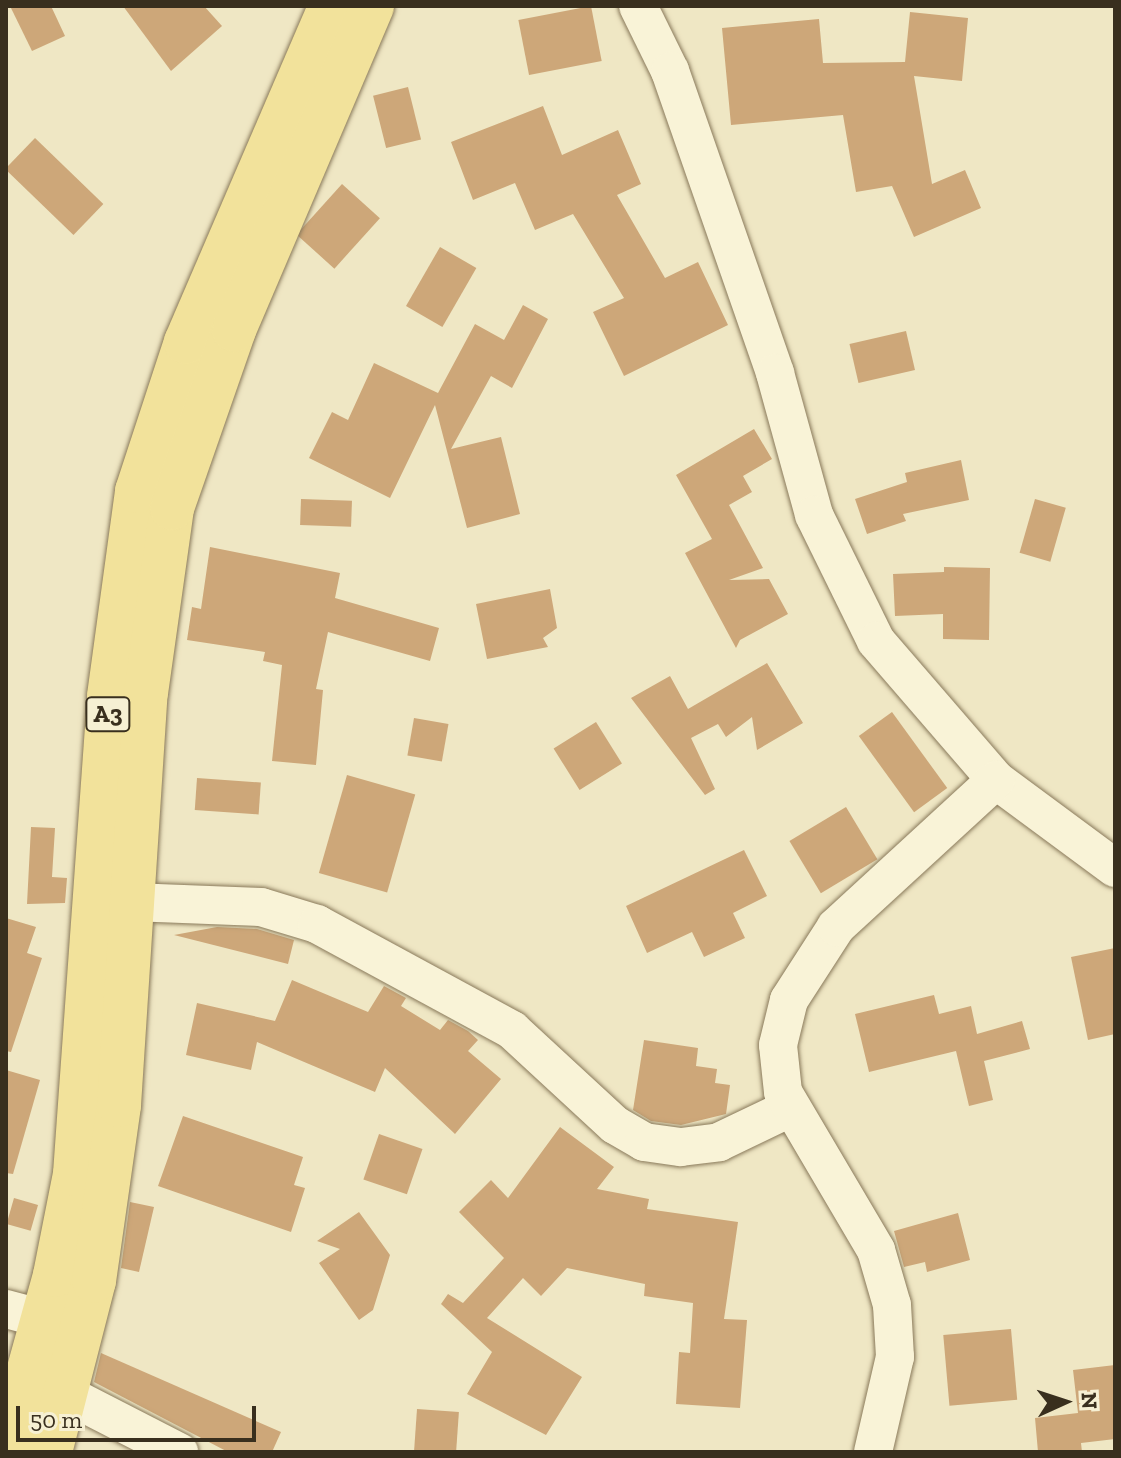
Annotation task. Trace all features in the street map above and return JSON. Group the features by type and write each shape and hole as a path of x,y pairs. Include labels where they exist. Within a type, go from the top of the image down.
{"main road":[{"name":"A3","path":"6,1452 23,1314 55,1275 84,1100 109,696 137,491 181,354 331,6"},
{"name":"A3","path":"50,1452 68,1395 94,1281 119,1105 146,693 172,508 229,343 372,6"}],"street":[{"path":"638,6 670,71 770,359 814,515 876,641 996,780 1115,868"},
{"path":"873,1452 895,1357 892,1305 876,1250 790,1108 783,1092 778,1045 789,1000 836,927 996,780"},
{"path":"131,902 261,907 317,924 512,1030 615,1125 644,1142 681,1147 719,1142 790,1108"},
{"path":"68,1395 179,1452"}],"building":[{"path":"10,6 51,6 65,36 32,51"},
{"path":"123,6 204,6 222,26 171,71"},
{"path":"591,6 602,61 529,75 518,20"},
{"path":"910,12 968,18 962,81 914,76 932,184 965,170 981,208 914,237 892,186 856,192 843,115 731,125 722,28 819,19 823,63 905,62"},
{"path":"408,87 421,139 386,148 373,96"},
{"path":"543,106 562,155 618,130 641,184 617,195 665,278 698,262 728,325 624,376 593,312 624,298 573,214 535,230 515,183 473,200 451,142"},
{"path":"35,138 103,204 73,235 6,170"},
{"path":"342,184 380,218 334,269 296,235"},
{"path":"440,247 476,268 442,327 406,306"},
{"path":"523,305 548,319 512,388 491,376 451,449 501,437 520,514 467,528 435,405 390,498 309,458 332,412 348,420 374,363 438,393 475,324 504,340"},
{"path":"906,331 915,370 858,383 849,344"},
{"path":"754,429 772,459 743,476 752,492 729,505 763,568 729,580 769,579 788,614 740,640 736,648 685,553 712,539 676,475"},
{"path":"961,460 969,500 903,514 906,521 867,534 855,499 907,482 905,473"},
{"path":"301,499 352,501 351,527 300,525"},
{"path":"1035,499 1066,508 1050,562 1020,553"},
{"path":"210,547 340,573 335,598 439,628 430,661 328,632 316,689 323,690 316,765 272,761 282,665 263,661 265,652 187,640 192,607 201,609"},
{"path":"944,567 990,568 989,640 943,639 943,614 895,616 893,574 944,572"},
{"path":"550,589 557,628 543,638 548,647 487,659 476,604"},
{"path":"767,663 803,723 757,750 752,717 726,737 718,724 691,738 715,789 705,795 631,698 670,676 688,709"},
{"path":"892,712 947,788 914,812 859,736"},
{"path":"414,718 448,724 442,762 407,755"},
{"path":"596,722 622,764 580,790 554,748"},
{"path":"347,775 415,795 387,893 319,873"},
{"path":"197,778 261,782 259,814 195,810"},
{"path":"846,807 877,859 821,893 789,841"},
{"path":"31,827 55,828 52,877 67,878 65,903 27,904"},
{"path":"744,850 767,896 733,913 745,938 704,957 692,932 647,953 626,906"},
{"path":"6,918 36,927 27,953 42,958 11,1052 6,1051"},
{"path":"217,927 257,929 294,940 288,964 174,935"},
{"path":"1115,948 1115,1034 1088,1040 1071,957"},
{"path":"292,980 368,1012 384,986 406,998 401,1006 440,1030 448,1020 468,1031 478,1040 468,1051 501,1079 455,1134 385,1068 375,1092 257,1042 251,1070 186,1055 197,1003 275,1021"},
{"path":"934,995 939,1014 971,1006 977,1034 1022,1021 1030,1049 984,1061 993,1100 969,1106 956,1051 869,1072 855,1014"},
{"path":"644,1040 698,1048 696,1066 717,1069 715,1083 730,1085 726,1114 681,1125 651,1121 633,1110"},
{"path":"6,1070 40,1080 13,1174 6,1173"},
{"path":"183,1116 303,1157 294,1185 305,1188 291,1232 158,1186"},
{"path":"560,1127 614,1167 597,1189 649,1199 647,1209 738,1222 724,1319 747,1320 740,1408 676,1404 679,1352 690,1353 693,1303 644,1296 645,1284 567,1268 541,1296 523,1278 487,1318 582,1377 546,1435 467,1394 492,1352 441,1304 448,1294 463,1303 504,1258 459,1212 491,1180 508,1198"},
{"path":"379,1134 422,1149 407,1194 363,1179"},
{"path":"14,1198 38,1205 31,1231 7,1224"},
{"path":"130,1202 154,1207 139,1272 121,1268"},
{"path":"359,1212 390,1255 373,1310 359,1320 319,1263 340,1249 317,1241"},
{"path":"958,1213 970,1260 927,1272 925,1262 904,1267 894,1231"},
{"path":"1011,1329 1017,1400 949,1406 943,1335"},
{"path":"101,1353 281,1432 272,1452 228,1452 94,1382"},
{"path":"1115,1365 1115,1439 1081,1443 1082,1452 1038,1452 1035,1418 1078,1413 1073,1370"},
{"path":"417,1409 459,1412 456,1452 414,1452"}]}
